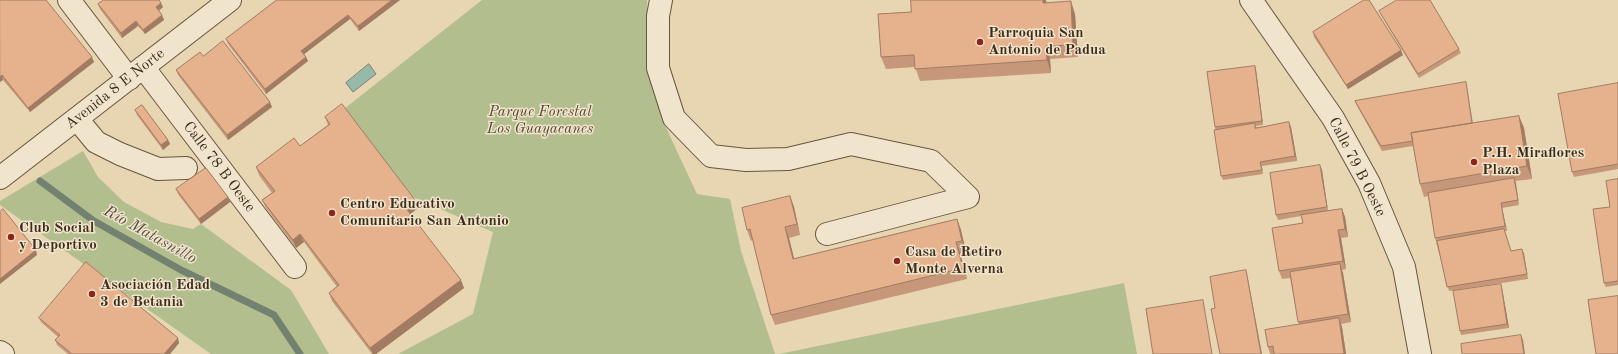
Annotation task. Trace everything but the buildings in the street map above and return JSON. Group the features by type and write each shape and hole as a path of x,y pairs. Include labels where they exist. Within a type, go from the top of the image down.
{"street":[{"name":"Calle 78 B Oeste","path":"69,0 136,73 295,267"},
{"name":"Avenida 8 E Norte","path":"0,178 230,0"},
{"path":"661,0 658,16 658,68 674,118 711,156 746,160 788,160 851,144 931,161 968,197 827,234"},
{"name":"Calle 79 B Oeste","path":"1259,3 1333,118 1369,184 1404,267 1420,354"},
{"path":"78,119 96,142 120,154 158,169 186,168"}],"green space":[{"name":"Parque Forestal Los Guayacanes","path":"482,0 647,0 648,27 662,119 697,194 730,199 741,251 775,354 398,354 473,314 493,232 411,196 344,109"},
{"path":"83,151 98,177 124,202 161,222 193,229 201,224 291,290 329,354 211,354 0,205 0,201"},
{"path":"1124,283 1137,354 779,354"}],"shaded area":[{"path":"369,64 376,74 353,92 346,83"}],"waterway":[{"name":"Río Matasnillo","path":"40,181 94,221 181,270 274,315 300,354"}],"place":[{"name":"Parroquia San Antonio de Padua","path":"980,42"},
{"name":"P.H. Miraflores Plaza","path":"1474,162"},
{"name":"Centro Educativo Comunitario San Antonio","path":"332,213"},
{"name":"Club Social y Deportivo","path":"11,237"},
{"name":"Casa de Retiro Monte Alverna","path":"897,261"},
{"name":"Asociación Edad 3 de Betania","path":"92,294"}]}
